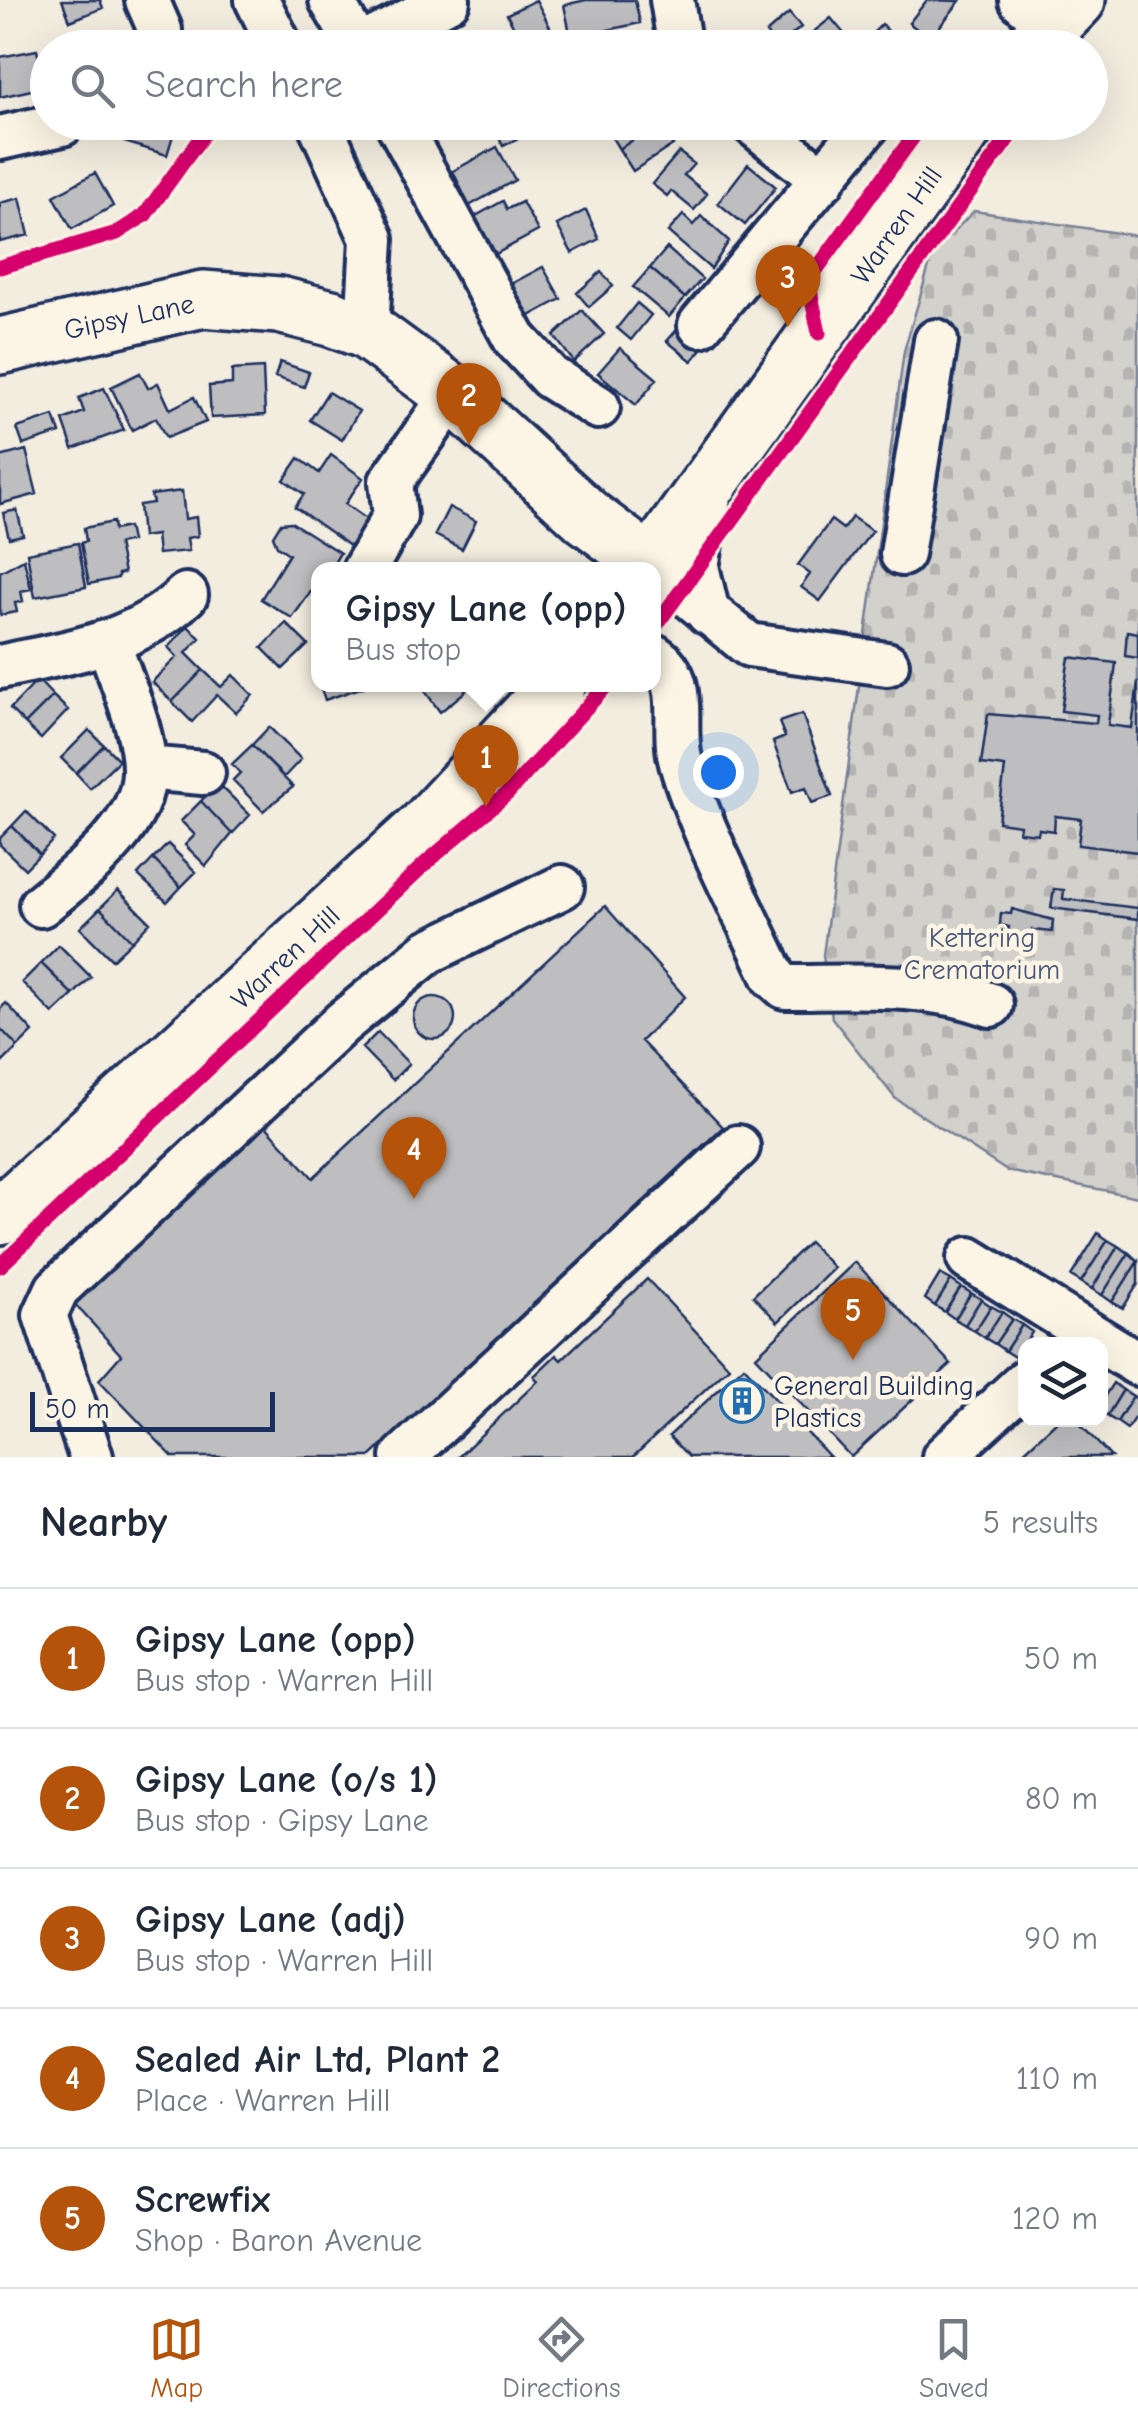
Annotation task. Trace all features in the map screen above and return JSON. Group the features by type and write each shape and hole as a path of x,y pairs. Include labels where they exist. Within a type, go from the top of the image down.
{"main road":[{"name":"Warren Hill","path":"654,562 956,140"},
{"name":"Gipsy Lane","path":"0,346 204,299 279,306 367,331 453,394 642,562"},
{"name":"Warren Hill","path":"0,1216 425,826 551,692"}],"street":[{"path":"257,0 272,30"},
{"path":"331,0 349,30"},
{"path":"391,30 448,0"},
{"path":"672,0 677,30"},
{"path":"0,138 30,131"},
{"path":"327,140 372,240 367,331"},
{"path":"406,140 515,339 550,377 598,408"},
{"path":"774,140 824,180"},
{"path":"700,324 856,140"},
{"path":"902,554 936,341"},
{"path":"369,562 395,516 391,482 453,394"},
{"path":"708,614 697,567 712,484"},
{"path":"661,577 749,645 887,664"},
{"path":"0,667 110,643 147,626 186,594"},
{"path":"41,906 100,854 131,812 144,768 110,643"},
{"path":"661,662 672,672 678,693 681,762 774,978 785,987 845,984 959,994 991,1005"},
{"path":"144,768 203,773"},
{"path":"91,1457 45,1315 58,1289 342,1023 428,952 562,887"},
{"path":"403,1457 738,1147"},
{"path":"968,1259 1138,1364"},
{"path":"944,1457 1018,1388"}],"green space":[{"name":"Kettering Crematorium","path":"974,211 1138,236 1138,1197 1007,1171 895,1098 832,1018 823,955 904,351 933,253"}],"building":[{"path":"62,0 100,0 103,8 70,21"},
{"path":"536,0 551,30 515,30 507,14"},
{"path":"586,0 635,0 640,23 608,30 569,30 564,5"},
{"path":"927,0 960,1 937,30 918,30 909,23"},
{"path":"789,13 801,27 798,30 769,30"},
{"path":"831,18 841,30 816,30"},
{"path":"30,51 30,90 0,97 0,57"},
{"path":"125,140 172,140 167,155"},
{"path":"614,140 633,140 619,149"},
{"path":"633,140 670,140 673,145 633,171 619,149"},
{"path":"497,147 515,180 469,206 453,171"},
{"path":"679,152 694,164 684,175 707,194 694,210 671,191 667,196 652,184"},
{"path":"748,164 776,187 745,225 718,203"},
{"path":"95,173 113,206 72,229 54,196"},
{"path":"20,198 29,235 0,242 0,203"},
{"path":"503,201 507,209 522,202 538,231 492,256 474,217"},
{"path":"586,210 599,239 572,253 557,225"},
{"path":"683,215 693,225 701,216 729,241 711,269 668,232"},
{"path":"667,248 702,279 685,298 650,268"},
{"path":"543,267 561,299 524,319 509,285"},
{"path":"650,268 685,298 669,317 633,287"},
{"path":"601,272 613,286 589,307 577,293"},
{"path":"637,303 651,315 631,340 617,328"},
{"path":"582,310 604,334 574,362 554,336"},
{"path":"688,317 712,337 692,361 667,341"},
{"path":"620,348 657,379 636,405 598,373"},
{"path":"280,362 309,372 304,387 275,377"},
{"path":"263,368 265,415 211,418 209,386 232,384 232,370"},
{"path":"140,373 148,388 158,383 170,409 194,397 206,422 166,438 156,418 132,430 111,387"},
{"path":"104,388 124,430 73,449 63,420 84,412 79,398"},
{"path":"328,392 359,411 342,440 310,420"},
{"path":"54,416 60,433 23,445 17,428"},
{"path":"26,450 37,494 0,504 0,457"},
{"path":"331,455 363,478 345,504 372,523 354,549 295,507 304,494 284,480 299,458 319,473"},
{"path":"182,491 185,519 196,517 198,536 187,538 189,551 158,554 156,535 142,537 139,505 153,503 151,495"},
{"path":"449,507 476,521 462,549 435,535"},
{"path":"17,510 23,535 9,538 3,513"},
{"path":"852,517 872,531 820,601 801,587 810,574 798,565 831,520 843,529"},
{"path":"113,522 114,530 128,527 131,541 118,544 124,573 89,584 81,543 86,541 84,528"},
{"path":"291,522 340,553 335,562 311,562 311,591 292,618 261,599 289,554 277,546 273,536 281,523"},
{"path":"78,543 86,587 35,597 27,553"},
{"path":"24,559 31,589 21,591 23,601 15,603 17,612 0,615 0,572"},
{"path":"286,623 308,645 283,669 262,648"},
{"path":"188,626 200,638 186,653 203,670 172,702 152,682 177,657 168,647"},
{"path":"1127,631 1138,633 1138,658 1125,656"},
{"name":"Kettering Crematorium","path":"1069,657 1116,663 1108,725 1132,728 1138,682 1138,852 1078,845 1081,819 1055,816 1054,831 1039,829 1038,834 1019,832 1020,825 998,822 1005,767 981,764 988,714 1096,723 1097,715 1061,711"},
{"path":"203,670 221,687 233,675 253,695 236,713 217,695 192,722 172,702"},
{"path":"38,680 53,696 25,724 10,709"},
{"path":"322,692 348,692 325,700"},
{"path":"426,692 465,692 440,712"},
{"path":"53,696 68,710 41,739 25,724"},
{"path":"802,714 832,796 812,803 806,787 792,792 773,742 785,737 779,722"},
{"path":"269,727 301,759 284,777 252,745"},
{"path":"89,730 104,745 76,773 61,758"},
{"path":"104,745 119,760 90,788 76,773"},
{"path":"252,745 293,787 263,811 233,780 240,773 232,764"},
{"path":"218,783 250,815 232,834 201,801"},
{"path":"201,801 232,834 206,866 185,845 195,835 181,821"},
{"path":"26,811 54,839 40,854 12,826"},
{"path":"12,826 40,854 25,869 0,845 0,838"},
{"path":"168,844 196,872 181,887 153,859"},
{"path":"153,859 181,887 167,902 138,875"},
{"path":"1054,889 1064,890 1063,899 1138,908 1138,919 1051,908"},
{"path":"118,890 150,922 132,941 100,908"},
{"path":"605,906 685,997 641,1041 723,1127 370,1457 173,1457 99,1380 121,1355 72,1301 264,1124 313,1178"},
{"path":"100,908 132,941 112,960 80,928"},
{"path":"1012,909 1053,920 1052,932 1032,930 1032,937 1008,933 1009,927 1000,925 1001,913 1011,914"},
{"path":"59,945 91,977 73,995 41,963"},
{"path":"41,963 73,995 53,1014 22,982"},
{"path":"434,997 449,1003 455,1018 449,1033 434,1039 419,1033 413,1018 419,1003"},
{"path":"6,1003 33,1032 18,1047 0,1028 0,1009"},
{"path":"0,1028 18,1047 3,1062 0,1059"},
{"path":"378,1032 409,1064 393,1080 362,1048"},
{"path":"1098,1233 1108,1240 1081,1282 1071,1276"},
{"path":"1108,1240 1118,1246 1092,1289 1081,1282"},
{"path":"809,1242 834,1268 778,1322 753,1296"},
{"path":"1118,1246 1129,1253 1102,1295 1092,1289"},
{"path":"1129,1253 1138,1261 1112,1302 1102,1295"},
{"path":"1138,1261 1138,1284 1123,1308 1112,1302"},
{"path":"855,1262 951,1364 851,1457 756,1356"},
{"path":"940,1274 951,1280 935,1306 925,1299"},
{"path":"647,1279 729,1367 633,1457 458,1457 538,1381 534,1376 556,1355 561,1360"},
{"path":"951,1280 961,1287 945,1312 935,1306"},
{"path":"961,1287 971,1293 955,1319 945,1312"},
{"path":"971,1293 981,1299 965,1325 955,1319"},
{"path":"981,1299 991,1306 975,1331 965,1325"},
{"path":"991,1306 1002,1312 985,1338 975,1331"},
{"path":"1002,1312 1012,1319 995,1344 985,1338"},
{"path":"1012,1319 1022,1325 1005,1351 995,1344"},
{"path":"1022,1325 1032,1332 1029,1337 1018,1337 1016,1358 1005,1351"},
{"name":"General Building Plastics","path":"744,1366 830,1457 689,1457 669,1436"},
{"path":"1113,1383 1123,1390 1108,1414 1108,1391"},
{"path":"1123,1390 1133,1396 1117,1422 1108,1414"},
{"path":"1133,1396 1138,1400 1138,1412 1127,1429 1117,1422"},
{"path":"1050,1427 1083,1427 1111,1457 1018,1457"}],"cycle path":[{"path":"0,267 117,233 145,215 199,140"},
{"path":"819,333 808,281 911,140"},
{"path":"661,618 1007,140"},
{"path":"0,1266 427,862 508,793 601,692"}],"place":[{"name":"Gipsy Lane (adj)","path":"788,327"},
{"name":"Gipsy Lane (o/s 1)","path":"469,445"},
{"name":"Gipsy Lane (opp)","path":"486,807"},
{"name":"Sealed Air Ltd, Plant 2","path":"414,1199"},
{"name":"Screwfix","path":"853,1360"},
{"name":"General Building Plastics","path":"742,1401"}]}
